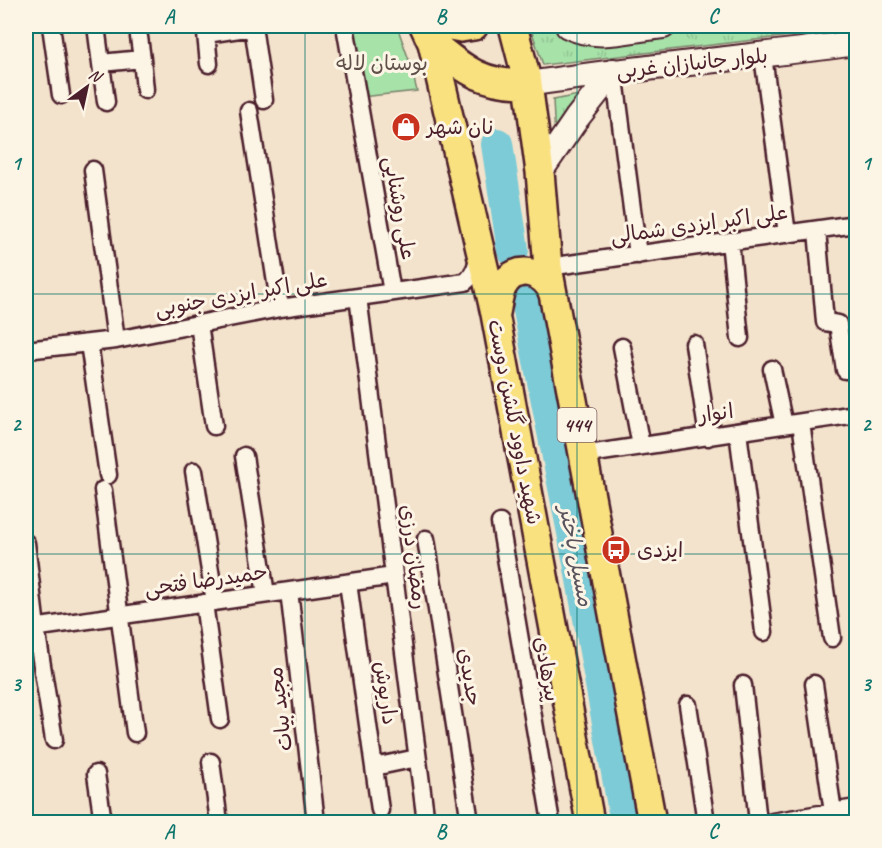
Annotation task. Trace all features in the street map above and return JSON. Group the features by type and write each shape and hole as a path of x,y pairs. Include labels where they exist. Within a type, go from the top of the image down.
{"main road":[{"path":"436,31 474,26"},
{"name":"444","path":"513,26 528,84 540,171 548,267 652,822"},
{"name":"بلوار جانبازان غربی","path":"568,26 579,32 663,26"},
{"path":"436,31 466,70 478,77 493,82 528,84"},
{"name":"شهید داوود گلشن دوست","path":"436,31 474,228 495,314 585,816"},
{"name":"بلوار جانبازان غربی","path":"528,84 614,71 763,56 856,43"},
{"path":"540,171 614,71"},
{"path":"495,314 502,287 515,275 524,272 541,276 548,282 553,294"}],"street":[{"path":"51,26 61,95"},
{"path":"96,26 106,102"},
{"path":"209,64 205,30 253,26 264,100"},
{"name":"علی روشنایی","path":"345,26 392,292"},
{"path":"139,37 145,90"},
{"path":"763,56 787,234"},
{"path":"101,63 142,59"},
{"path":"614,71 638,255"},
{"path":"249,111 280,308"},
{"path":"93,170 116,340"},
{"name":"علی اکبر ایزدی شمالی","path":"548,267 856,224"},
{"name":"علی اکبر ایزدی جنوبی","path":"26,350 116,340 280,308 465,282 472,274 478,258 474,228"},
{"path":"817,230 825,322 838,324 845,370"},
{"path":"730,241 740,338"},
{"name":"رمضان درزی","path":"358,297 426,822"},
{"path":"199,324 214,426"},
{"path":"89,343 135,733"},
{"path":"694,344 708,437"},
{"path":"622,347 641,446"},
{"path":"772,369 784,425"},
{"name":"انوار","path":"582,455 856,414"},
{"path":"801,423 832,638"},
{"path":"738,432 765,632"},
{"path":"244,456 266,594"},
{"path":"194,471 220,720"},
{"name":"پیرهادی","path":"500,524 551,822"},
{"name":"جدیدی","path":"426,539 470,822"},
{"path":"26,543 31,628 54,740"},
{"name":"حمیدرضا فتحی","path":"31,628 394,576"},
{"name":"داریوش","path":"348,583 380,810"},
{"name":"مجید بیات","path":"289,591 316,822"},
{"path":"814,684 834,812"},
{"path":"743,685 758,822"},
{"path":"688,705 706,822"},
{"path":"374,767 417,758"},
{"path":"211,762 219,822"},
{"path":"96,774 103,822"},
{"path":"772,822 856,808"}],"green space":[{"name":"بوستان لاله","path":"350,26 397,26 417,91 361,97"},
{"path":"530,26 551,26 562,32 651,33 738,26 856,26 856,28 543,65"},
{"path":"594,92 566,112 555,140 553,100"}],"waterway":[{"name":"مسیل باختر","path":"497,144 513,250"},
{"name":"مسیل باختر","path":"525,290 579,563 626,822"}],"place":[{"name":"نان شهر","path":"406,127"},
{"name":"ایزدی","path":"616,550"}]}
